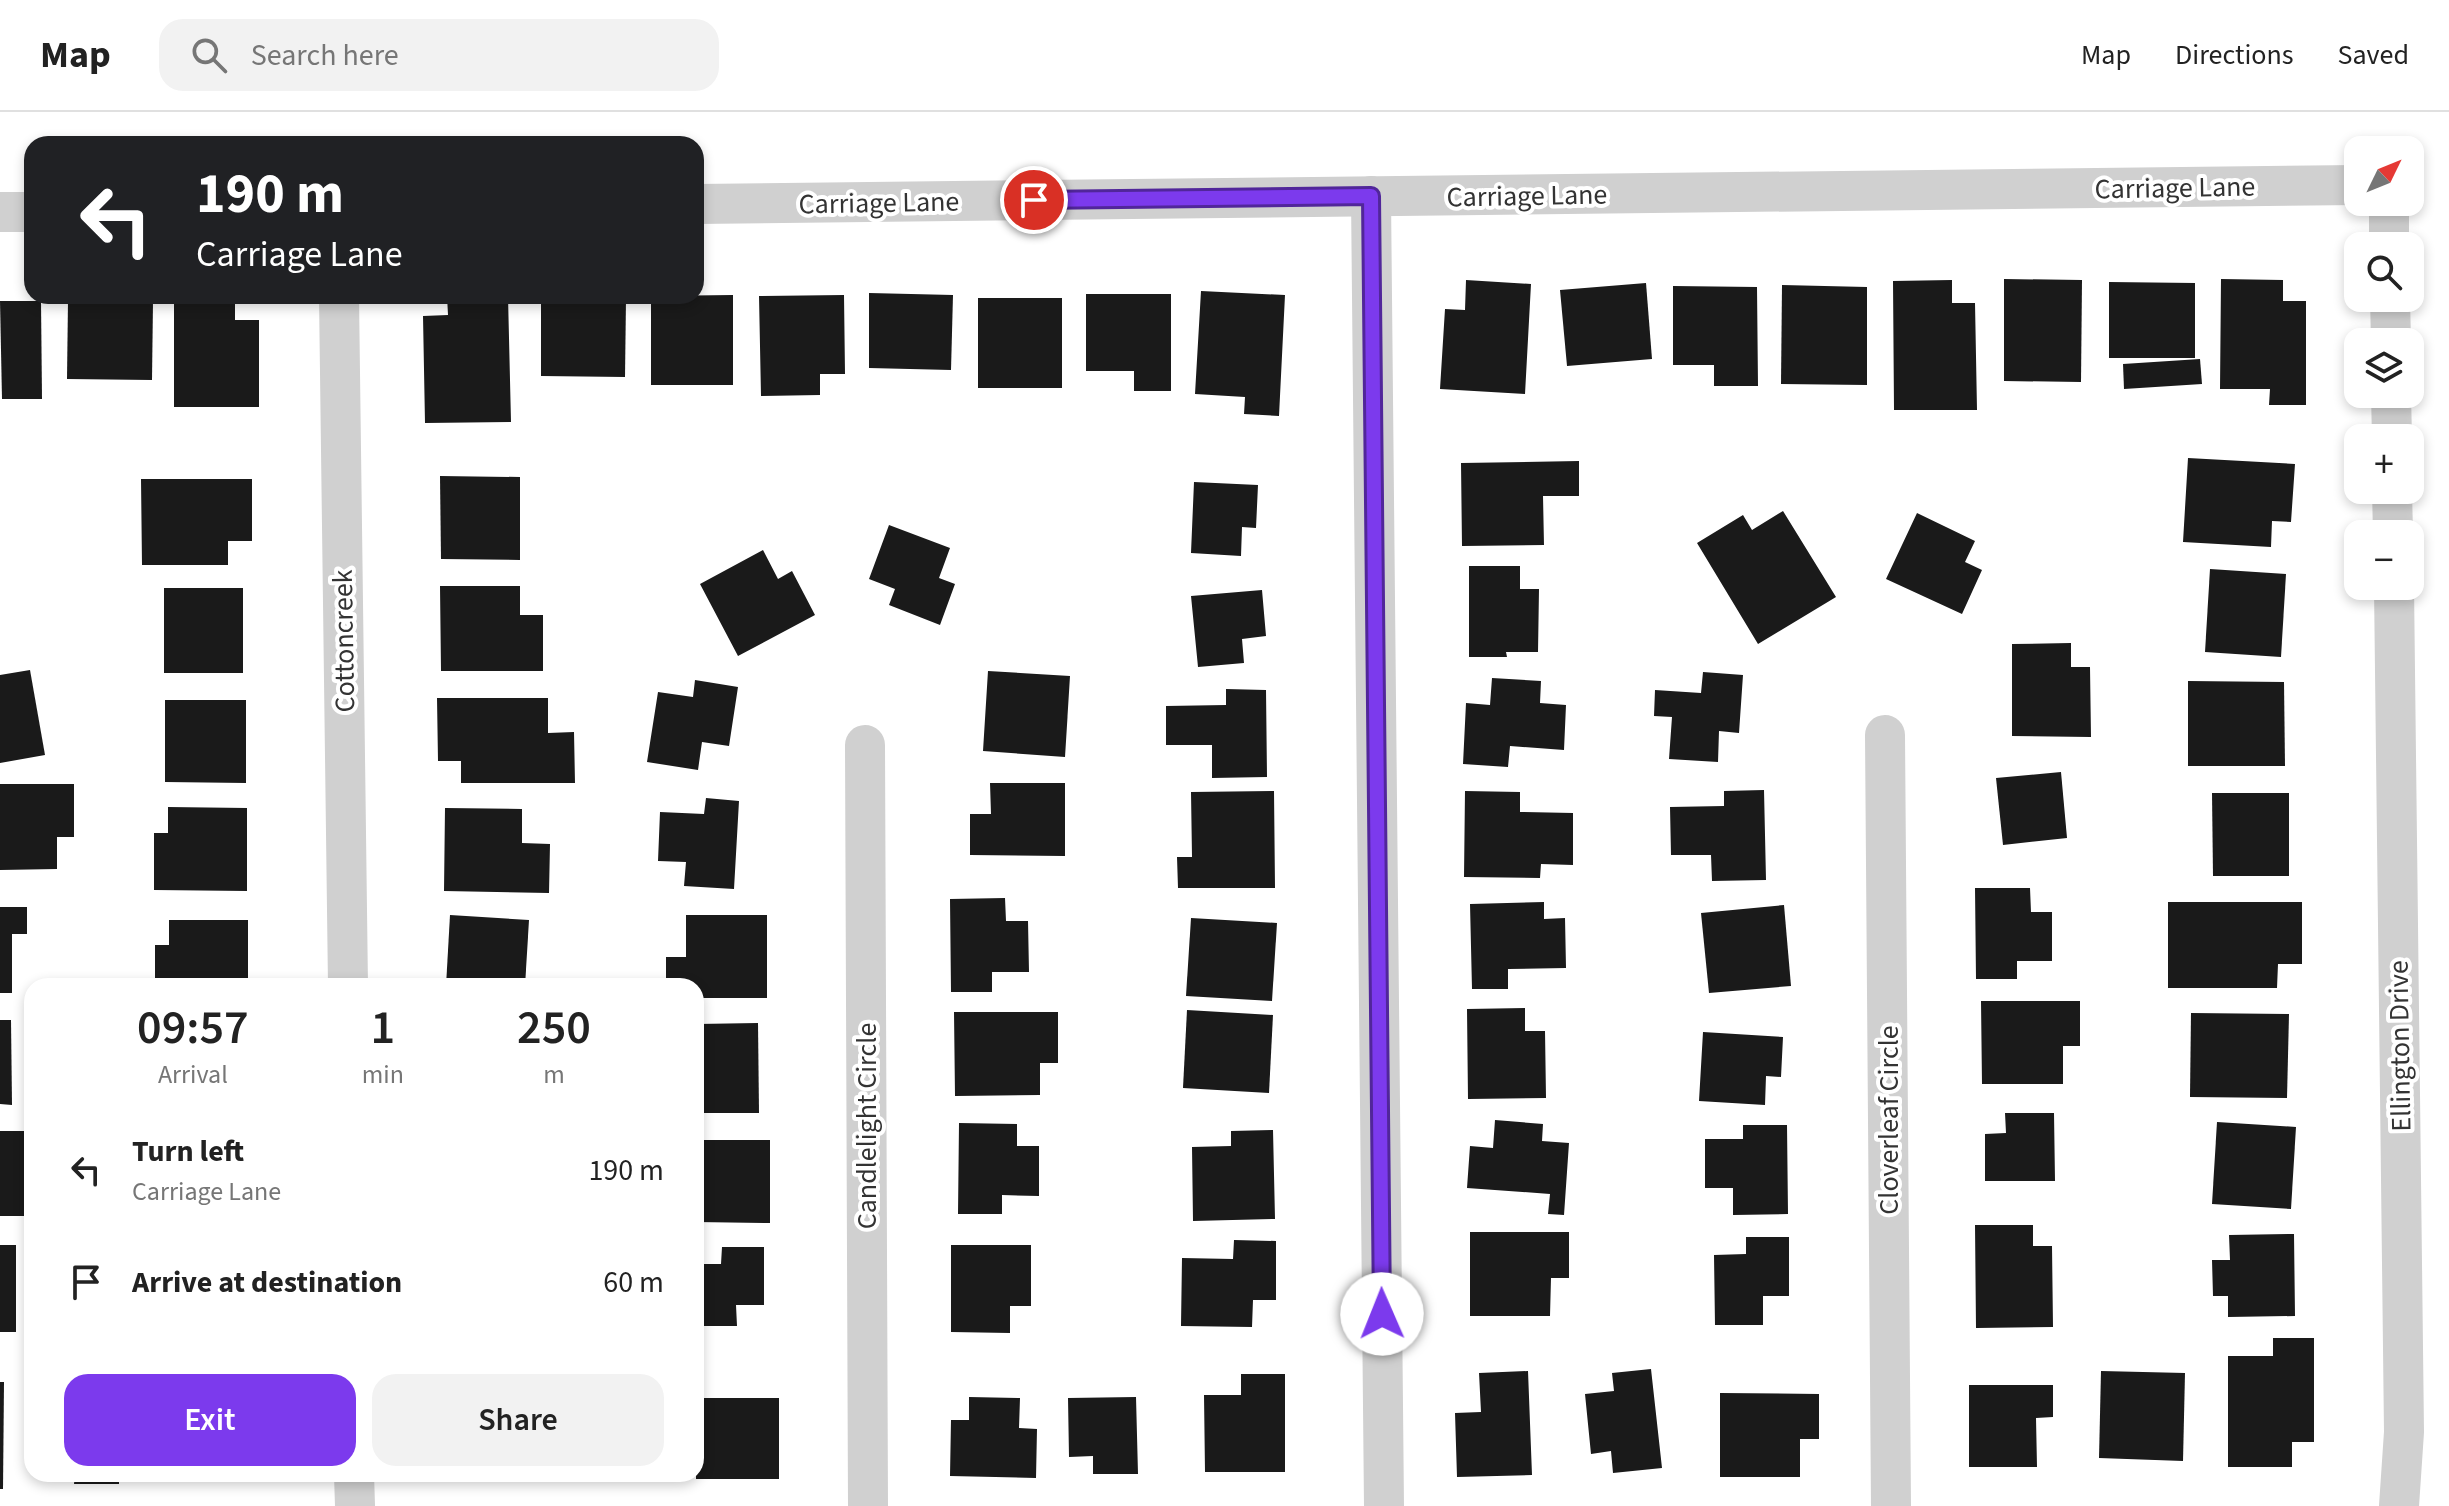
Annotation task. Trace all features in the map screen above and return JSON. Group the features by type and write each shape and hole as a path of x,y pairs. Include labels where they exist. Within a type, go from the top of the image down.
{"street":[{"name":"Carriage Lane","path":"704,204 2344,185"},
{"path":"1371,196 1384,1506"},
{"path":"0,212 24,212"},
{"name":"Cottoncreek","path":"339,304 348,978"},
{"name":"Ellington Drive","path":"2394,600 2404,1432 2399,1506"},
{"name":"Cloverleaf Circle","path":"1885,735 1891,1506"},
{"name":"Candlelight Circle","path":"865,745 868,1506"},
{"path":"354,1482 355,1506"}],"building":[{"path":"2004,279 2082,280 2081,382 2004,381"},
{"path":"2221,279 2283,280 2283,301 2306,301 2306,405 2269,405 2270,389 2220,389"},
{"path":"1466,280 1531,284 1525,394 1440,389 1445,309 1465,310"},
{"path":"1952,280 1952,303 1975,303 1977,410 1894,410 1893,281"},
{"path":"2109,282 2195,283 2195,358 2109,358"},
{"path":"1646,283 1652,359 1567,366 1560,290"},
{"path":"1782,285 1867,287 1867,385 1781,384"},
{"path":"1673,286 1757,287 1758,386 1714,386 1714,365 1673,365"},
{"path":"1201,291 1285,295 1279,416 1244,414 1245,397 1195,394"},
{"path":"869,293 953,295 951,370 869,368"},
{"path":"1086,294 1171,294 1171,391 1134,391 1134,371 1086,371"},
{"path":"704,295 733,295 733,385 651,385 651,304 704,304"},
{"path":"844,295 845,374 820,374 820,395 761,396 759,296"},
{"path":"978,298 1062,298 1062,388 978,388"},
{"path":"0,301 41,304 42,399 2,399"},
{"path":"68,304 153,304 152,380 67,379"},
{"path":"174,304 235,304 235,320 259,320 259,407 174,407"},
{"path":"447,304 508,304 511,422 425,423 423,316 448,315"},
{"path":"541,304 626,304 625,377 541,376"},
{"path":"2200,359 2202,384 2124,389 2123,364"},
{"path":"2188,458 2295,464 2291,522 2272,521 2271,547 2183,542"},
{"path":"1579,461 1579,496 1543,496 1544,545 1462,546 1461,463"},
{"path":"440,476 520,477 520,560 441,559"},
{"path":"141,479 252,479 252,541 228,541 228,565 142,565"},
{"path":"1194,482 1258,485 1256,528 1242,527 1241,556 1191,553"},
{"path":"1783,511 1836,597 1758,644 1697,543 1743,515 1752,530"},
{"path":"1917,513 1975,541 1965,562 1982,570 1962,614 1886,579"},
{"path":"889,525 950,548 939,578 955,584 940,625 889,605 895,589 869,579"},
{"path":"763,550 778,579 792,571 815,615 738,656 700,584"},
{"path":"1469,566 1520,566 1520,589 1539,589 1538,652 1506,652 1507,657 1469,657"},
{"path":"2210,569 2286,574 2281,657 2205,652"},
{"path":"440,586 520,586 520,615 543,615 543,671 441,671"},
{"path":"164,588 243,588 243,673 164,673"},
{"path":"1262,590 1266,636 1242,639 1244,663 1198,667 1191,596"},
{"path":"2071,643 2071,667 2090,667 2091,737 2012,736 2012,644"},
{"path":"30,670 45,755 0,763 0,675"},
{"path":"988,671 1070,676 1065,757 983,751"},
{"path":"1703,672 1743,675 1739,733 1719,731 1718,762 1669,759 1672,717 1654,716 1655,690 1701,693"},
{"path":"1492,678 1541,681 1540,703 1566,705 1564,750 1510,746 1508,767 1463,764 1466,703 1490,705"},
{"path":"695,680 738,687 729,746 702,742 698,770 647,762 658,692 693,697"},
{"path":"2188,681 2284,682 2285,766 2188,766"},
{"path":"1226,689 1266,690 1267,777 1212,778 1212,745 1166,745 1166,706 1226,705"},
{"path":"437,698 548,698 548,733 574,732 575,783 461,783 461,761 438,761"},
{"path":"165,700 246,700 246,783 165,782"},
{"path":"2061,772 2067,838 2003,845 1996,778"},
{"path":"990,783 1065,783 1065,856 970,855 970,814 991,814"},
{"path":"0,784 74,784 74,837 57,837 57,869 0,870"},
{"path":"1764,790 1766,880 1712,881 1711,855 1671,855 1670,807 1724,806 1724,791"},
{"path":"1274,791 1275,888 1178,888 1177,857 1192,857 1191,792"},
{"path":"1465,791 1520,792 1520,812 1573,813 1573,865 1541,864 1540,878 1464,877"},
{"path":"2212,793 2289,793 2289,876 2213,876"},
{"path":"706,798 739,801 734,889 684,886 686,862 658,861 660,812 704,814"},
{"path":"168,807 247,808 247,891 154,890 154,833 168,833"},
{"path":"445,808 522,809 522,843 550,844 549,893 444,891"},
{"path":"1975,888 2030,888 2031,912 2052,912 2052,961 2017,961 2017,979 1976,979"},
{"path":"1005,898 1006,921 1028,921 1029,972 992,972 992,992 951,992 950,899"},
{"path":"1544,902 1544,919 1565,918 1566,968 1508,969 1508,989 1472,989 1470,904"},
{"path":"2168,902 2302,902 2302,964 2278,964 2277,988 2168,988"},
{"path":"1784,905 1791,986 1709,993 1701,913"},
{"path":"0,907 27,907 27,934 12,934 12,993 0,993"},
{"path":"450,915 529,920 525,978 446,978"},
{"path":"686,915 767,915 767,998 704,998 704,978 666,978 666,957 686,957"},
{"path":"1191,918 1277,923 1272,1001 1186,996"},
{"path":"169,920 248,920 248,978 155,978 155,945 169,945"},
{"path":"1981,1001 2080,1001 2080,1046 2063,1046 2063,1084 1982,1084"},
{"path":"1525,1008 1525,1031 1545,1031 1546,1098 1468,1099 1467,1009"},
{"path":"1187,1010 1273,1015 1269,1093 1183,1088"},
{"path":"954,1012 1058,1012 1058,1063 1040,1063 1040,1095 955,1096"},
{"path":"2191,1013 2289,1014 2287,1098 2190,1097"},
{"path":"0,1020 11,1020 12,1105 0,1104"},
{"path":"758,1023 759,1113 704,1113 704,1024"},
{"path":"1703,1032 1783,1037 1781,1077 1766,1076 1765,1105 1699,1101"},
{"path":"2005,1113 2054,1113 2055,1181 1985,1181 1985,1134 2006,1133"},
{"path":"1495,1120 1543,1124 1542,1141 1569,1143 1564,1215 1548,1214 1550,1194 1467,1188 1470,1146 1493,1148"},
{"path":"2217,1122 2296,1127 2291,1209 2212,1204"},
{"path":"959,1123 1017,1124 1017,1146 1039,1146 1039,1196 1002,1195 1002,1214 958,1214"},
{"path":"1743,1125 1787,1125 1788,1214 1733,1215 1733,1188 1705,1188 1705,1139 1743,1139"},
{"path":"1273,1130 1275,1219 1193,1221 1192,1147 1231,1146 1231,1131"},
{"path":"0,1131 24,1131 24,1216 0,1216"},
{"path":"704,1140 770,1140 770,1223 704,1222"},
{"path":"1975,1225 2033,1225 2033,1246 2052,1246 2053,1327 1976,1328"},
{"path":"1470,1232 1569,1232 1569,1278 1551,1278 1550,1316 1470,1316"},
{"path":"2294,1234 2295,1316 2228,1317 2228,1296 2213,1296 2212,1260 2230,1260 2229,1235"},
{"path":"1746,1237 1789,1237 1789,1296 1763,1296 1763,1325 1715,1325 1714,1255 1746,1254"},
{"path":"1234,1240 1276,1241 1276,1300 1253,1300 1252,1327 1181,1326 1182,1258 1233,1259"},
{"path":"0,1245 16,1245 16,1332 0,1332"},
{"path":"951,1245 1031,1245 1031,1306 1010,1306 1010,1333 951,1332"},
{"path":"722,1247 764,1247 764,1305 736,1305 737,1326 704,1326 704,1264 721,1264"},
{"path":"2273,1338 2314,1338 2314,1442 2292,1442 2292,1467 2228,1467 2228,1356 2273,1356"},
{"path":"1651,1369 1662,1468 1613,1473 1611,1451 1591,1454 1585,1394 1614,1391 1612,1373"},
{"path":"1528,1371 1532,1475 1457,1477 1455,1413 1481,1412 1479,1373"},
{"path":"2101,1371 2185,1373 2183,1461 2099,1458"},
{"path":"1241,1374 1285,1374 1285,1472 1205,1472 1204,1395 1241,1395"},
{"path":"0,1382 4,1382 3,1489 0,1489"},
{"path":"1969,1385 2053,1385 2053,1417 2036,1418 2037,1467 1969,1467"},
{"path":"1720,1393 1819,1394 1819,1439 1800,1439 1800,1477 1720,1477"},
{"path":"969,1397 1020,1398 1019,1428 1037,1429 1036,1478 950,1476 951,1420 969,1420"},
{"path":"1136,1397 1138,1474 1093,1474 1093,1456 1069,1457 1068,1398"},
{"path":"704,1398 779,1398 779,1479 704,1479"},
{"path":"74,1482 119,1482 119,1484"}],"route":[{"path":"1034,200 1371,196 1382,1314"}]}
